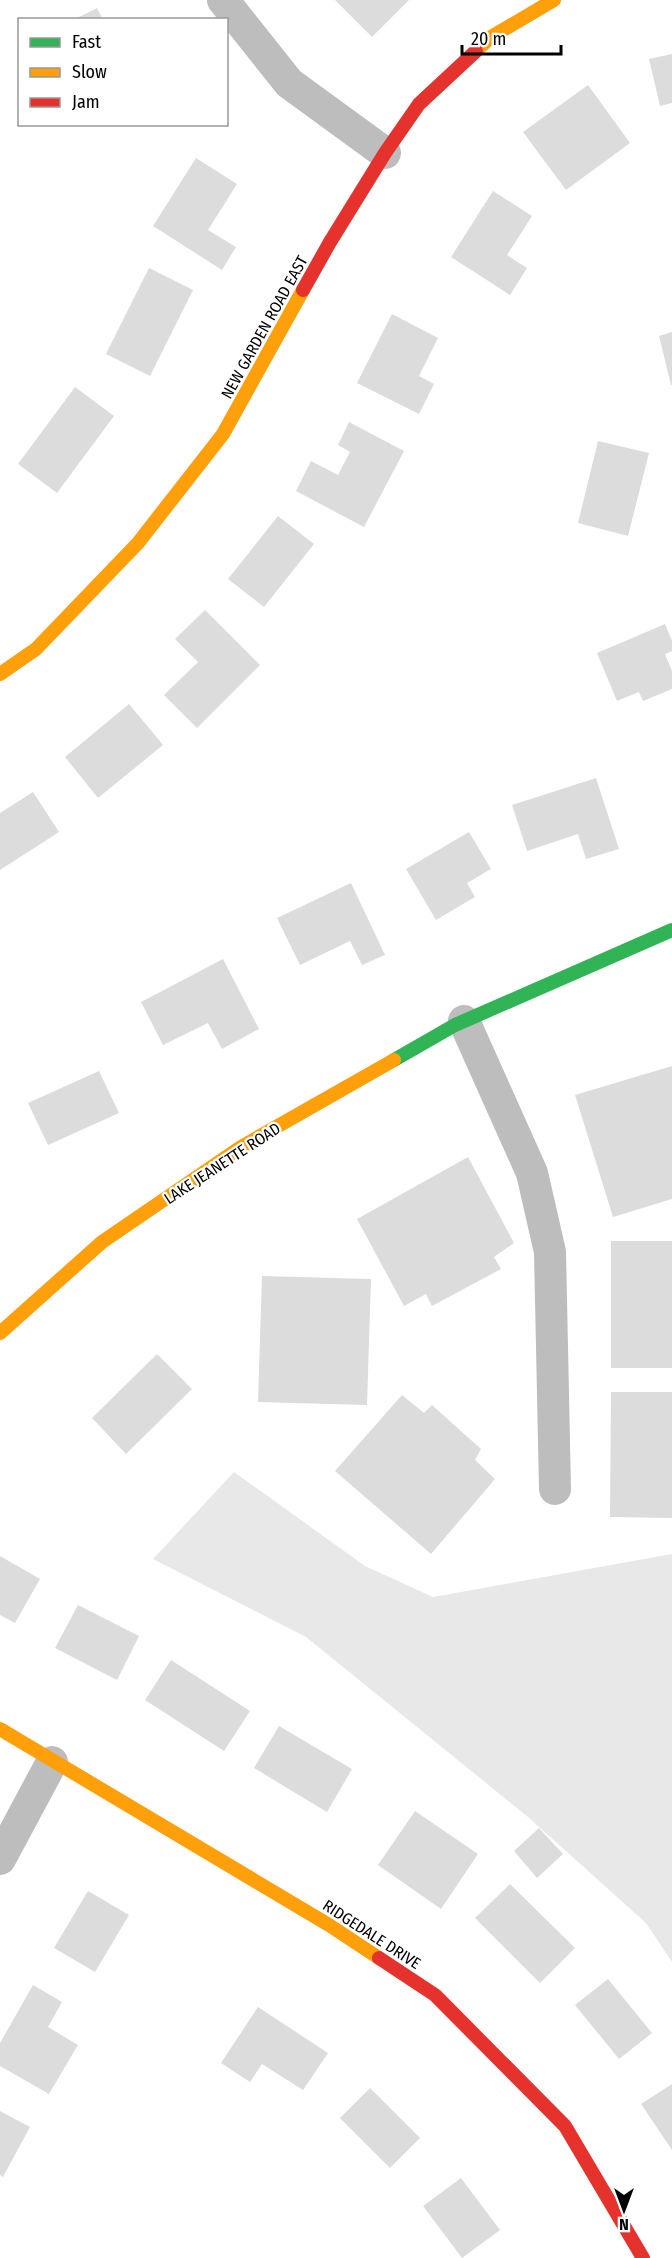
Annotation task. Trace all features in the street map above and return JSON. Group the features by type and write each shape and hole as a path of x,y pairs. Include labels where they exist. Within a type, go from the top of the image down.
{"street":[{"path":"223,0 289,83 385,153"},
{"name":"NEW GARDEN ROAD EAST","path":"0,674 36,650 138,543 223,434 330,242 385,153 419,104 491,36 554,0"},
{"name":"LAKE JEANETTE ROAD","path":"0,1333 102,1242 241,1148 464,1022 672,930"},
{"path":"464,1022 532,1173 550,1252 555,1489"},
{"name":"RIDGEDALE DRIVE","path":"0,1729 329,1925 435,1995 565,2126 643,2258"},
{"path":"0,1858 52,1762"}],"shaded area":[{"path":"234,1472 365,1566 433,1597 672,1554 672,1962 646,1923 528,1817 306,1637 153,1559"}],"building":[{"path":"335,0 409,0 372,37"},
{"path":"97,8 102,18 77,18"},
{"path":"672,54 672,103 660,106 649,59"},
{"path":"588,85 630,143 566,190 523,132"},
{"path":"196,158 237,184 208,230 236,247 222,270 153,226"},
{"path":"493,191 532,216 507,255 527,268 510,295 451,257"},
{"path":"149,268 193,290 150,376 106,354"},
{"path":"392,314 438,338 419,376 434,384 419,414 357,383"},
{"path":"672,332 672,385 671,385 659,336"},
{"path":"75,387 114,416 57,493 18,464"},
{"path":"349,422 404,451 364,527 296,491 311,461 338,475 350,452 338,445"},
{"path":"598,441 649,453 628,536 578,523"},
{"path":"278,516 314,544 264,607 228,579"},
{"path":"205,610 260,665 197,728 164,695 198,662 175,639"},
{"path":"665,624 672,641 672,651 665,654 672,671 672,689 643,701 639,692 617,701 597,653"},
{"path":"129,704 163,745 98,798 65,757"},
{"path":"596,778 619,849 586,859 578,834 527,851 512,805"},
{"path":"33,792 59,832 0,870 0,813"},
{"path":"469,832 491,869 467,883 475,897 436,920 406,869"},
{"path":"351,883 385,955 362,965 350,941 300,965 277,918"},
{"path":"223,959 259,1029 222,1049 208,1023 163,1045 141,1002"},
{"path":"672,1066 672,1199 613,1217 575,1095"},
{"path":"99,1071 119,1113 48,1145 28,1103"},
{"path":"468,1157 514,1243 494,1257 501,1269 432,1306 426,1294 404,1306 357,1219"},
{"path":"611,1241 672,1241 672,1368 611,1368"},
{"path":"262,1276 371,1279 367,1405 258,1402"},
{"path":"157,1354 192,1389 126,1454 92,1418"},
{"path":"611,1392 672,1392 672,1518 610,1517"},
{"path":"402,1395 424,1413 432,1405 481,1449 475,1460 495,1479 431,1554 335,1471"},
{"path":"0,1556 40,1579 15,1623 0,1615"},
{"path":"78,1605 139,1636 117,1680 55,1648"},
{"path":"171,1660 250,1711 224,1751 145,1700"},
{"path":"279,1726 352,1769 327,1812 254,1768"},
{"path":"415,1811 478,1854 441,1909 378,1865"},
{"path":"539,1828 563,1854 537,1878 514,1851"},
{"path":"510,1884 575,1948 540,1983 475,1918"},
{"path":"88,1891 129,1915 95,1972 54,1948"},
{"path":"608,1979 652,2033 619,2059 575,2005"},
{"path":"33,1985 62,2002 48,2027 78,2045 49,2094 0,2066 0,2043"},
{"path":"258,2007 328,2053 303,2090 262,2064 250,2082 221,2063"},
{"path":"672,2084 672,2150 641,2104"},
{"path":"370,2088 420,2138 390,2168 340,2118"},
{"path":"0,2111 30,2127 3,2177 0,2175"},
{"path":"461,2178 500,2230 462,2258 423,2206"}],"traffic: fast":[{"path":"394,1060 455,1025 672,930"}],"traffic: slow":[{"path":"476,51 491,37 554,0"},
{"path":"0,674 36,649 138,543 223,434 303,290"},
{"path":"0,1333 102,1242 241,1147 394,1060"},
{"path":"0,1729 329,1925 379,1958"}],"traffic: jam":[{"path":"303,290 385,153 419,104 476,51"},
{"path":"379,1958 435,1995 565,2126 643,2258"}]}
